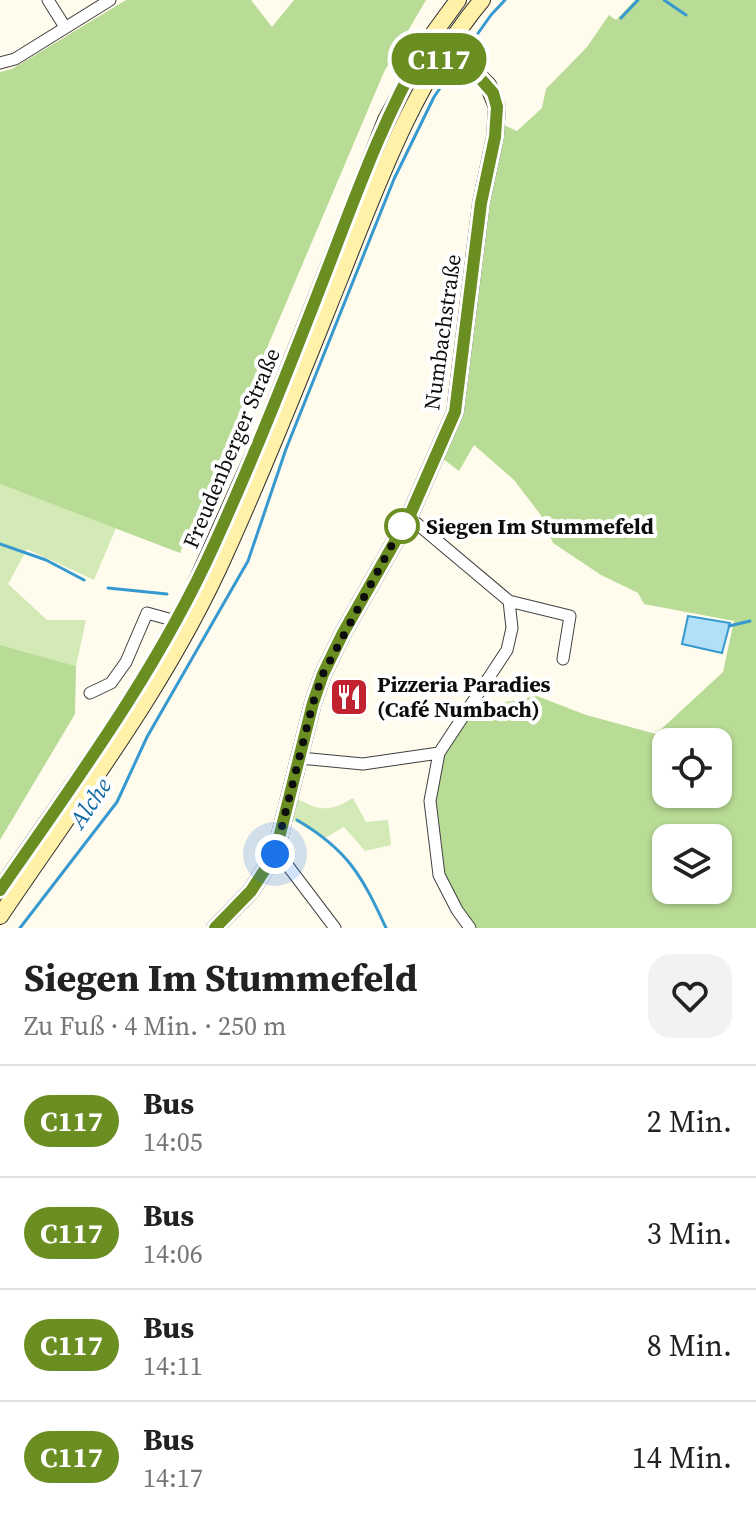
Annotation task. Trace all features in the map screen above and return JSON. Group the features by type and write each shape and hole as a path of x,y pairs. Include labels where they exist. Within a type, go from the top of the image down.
{"main road":[{"name":"Freudenberger Straße","path":"0,890 105,739 176,621 213,548 262,436 386,120 428,43 458,0"},
{"name":"Freudenberger Straße","path":"0,916 131,725 212,583 276,440 400,129 442,53 482,0"},
{"name":"Numbachstraße","path":"215,928 251,891 275,854 313,703 332,655 409,517 455,412 481,203 497,122 493,93 479,77 428,43"}],"street":[{"path":"48,0 65,27"},
{"path":"0,63 15,59 110,0"},
{"path":"409,517 509,601 570,616 563,659"},
{"path":"470,928 439,875 430,801 439,753 507,650 512,628 509,601"},
{"path":"90,693 111,683 126,662 147,613 176,621"},
{"path":"300,758 371,763 439,753"},
{"path":"275,854 285,862 335,928"}],"green space":[{"path":"126,0 251,0 272,27 294,0 426,0 384,72 180,553 0,484 0,72 12,69"},
{"path":"635,0 756,0 756,928 470,928 439,875 430,801 439,753 470,709 537,696 586,715 652,733 652,808 732,808 732,728 662,728 723,672 734,621 644,604 638,593 601,575 553,543 540,514 514,480 474,445 459,471 438,455 446,438 497,122 517,131 542,108 546,89 587,47 609,15 616,20"},
{"path":"0,484 116,528 94,580 27,549 8,584 47,620 86,620 76,666 0,645"},
{"path":"0,645 76,666 75,714 0,840"},
{"path":"290,795 321,808 335,807 353,798 366,822 388,820 391,845 365,851 344,827 325,838 285,816"}],"water":[{"path":"688,616 730,623 722,653 682,644"}],"waterway":[{"name":"Alche","path":"464,53 505,0"},
{"path":"621,18 638,0"},
{"path":"664,0 686,15"},
{"name":"Alche","path":"20,928 117,802 147,737 248,561 286,449 394,179 434,97 449,75"},
{"path":"0,544 46,560 84,580"},
{"path":"108,588 167,594"},
{"path":"729,626 750,621"},
{"path":"297,820 329,842 352,866 386,928"}],"bus line":[{"name":"C117","path":"0,890 105,739 150,668 192,592 262,436 386,120 424,48 456,71 479,77 493,93 497,107 495,137 481,203 455,412 409,517 323,674 275,854 251,891 215,928"}],"place":[{"name":"Siegen Im Stummefeld","path":"402,526"},
{"name":"Pizzeria Paradies (Café Numbach)","path":"349,697"}],"route":[{"path":"275,854 323,674 402,526"}]}
